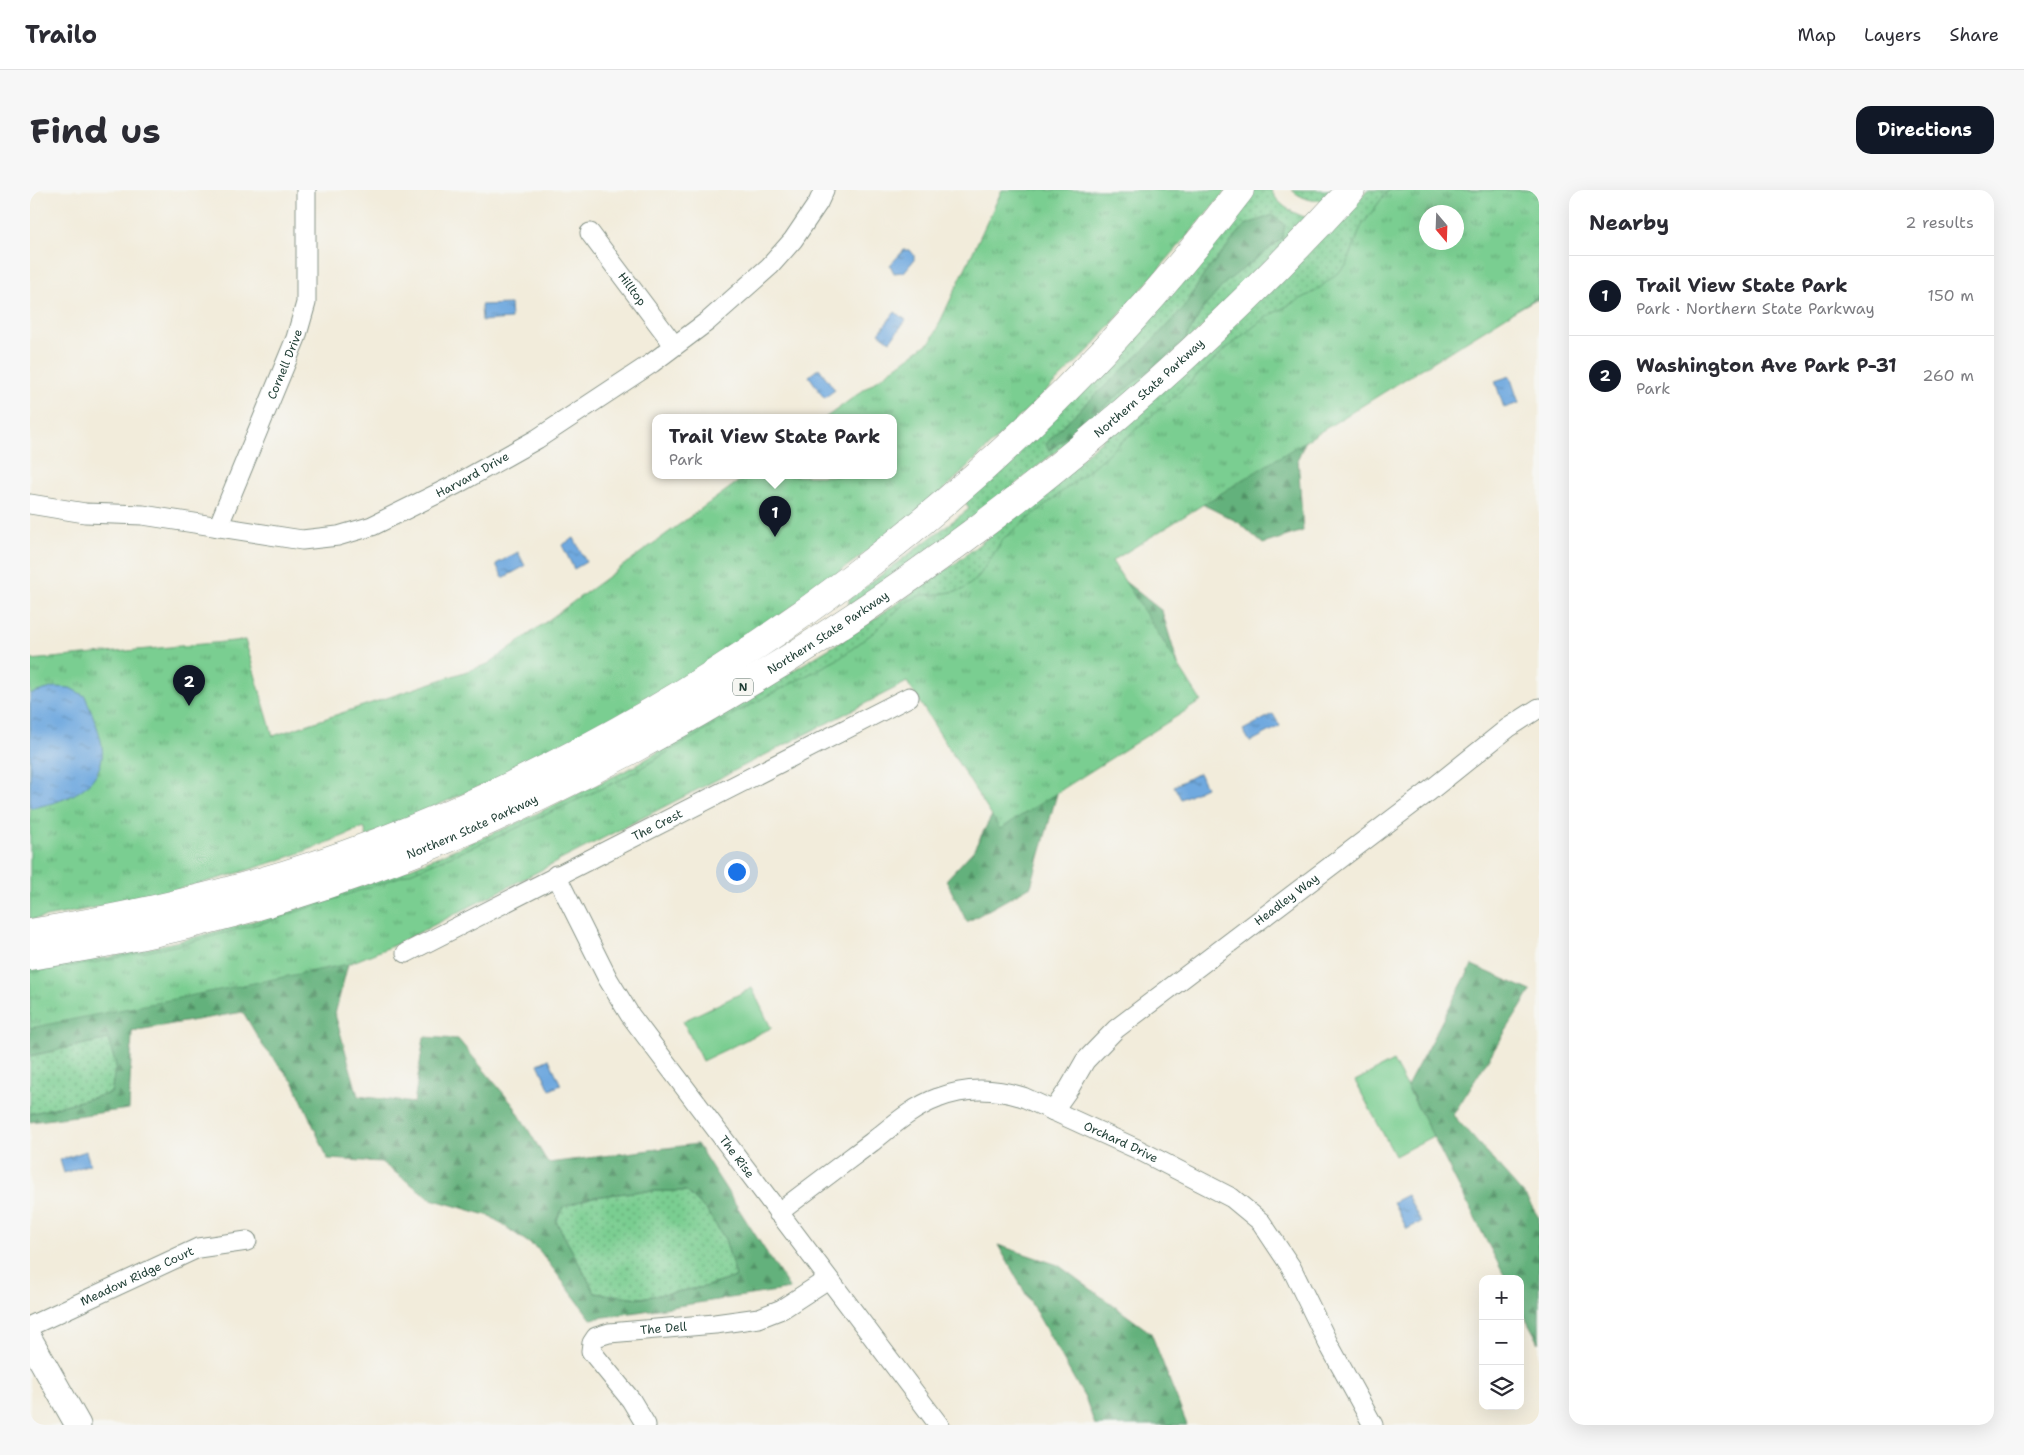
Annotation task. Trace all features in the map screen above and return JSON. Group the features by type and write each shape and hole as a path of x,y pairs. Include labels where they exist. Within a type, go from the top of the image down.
{"highway":[{"name":"Northern State Parkway","path":"30,933 136,914 217,894 285,874 376,843 482,799 563,760 684,692 759,644 833,592 899,542 984,470 1057,399 1145,308 1240,190"},
{"name":"Northern State Parkway","path":"30,956 75,949 167,930 298,894 393,861 476,827 563,786 731,694 848,621 911,578 1041,480 1140,398 1245,301 1351,190"}],"main road":[{"path":"30,1340 78,1425"}],"street":[{"name":"Cornell Drive","path":"218,527 296,338 306,303 306,190"},
{"name":"Harvard Drive","path":"30,504 85,513 143,515 302,540 338,536 372,526 455,485 537,439 623,383 708,321 770,266 793,240 818,203 824,190"},
{"name":"Hilltop","path":"590,233 674,345"},
{"name":"The Crest","path":"406,953 909,697"},
{"name":"Headley Way","path":"1053,1111 1085,1062 1116,1029 1427,793 1508,728 1539,708"},
{"name":"The Rise","path":"556,875 608,979 630,1015 938,1425"},
{"name":"Orchard Drive","path":"778,1213 908,1114 937,1098 961,1091 989,1090 1007,1092 1023,1097 1137,1149 1232,1198 1261,1222 1291,1267 1328,1343 1373,1425"},
{"name":"Meadow Ridge Court","path":"30,1326 198,1248 247,1241"},
{"name":"The Dell","path":"646,1425 630,1400 591,1350 592,1343 596,1337 609,1333 715,1324 759,1318 782,1309 828,1279"}],"green space":[{"path":"1002,190 1227,190 1091,348 921,512 740,645 596,734 367,837 364,827 283,859 200,884 30,920 30,660 245,640 273,736 488,664 742,479 897,479 897,414 831,414 931,341"},
{"path":"1254,190 1271,190 1281,204 1307,218 1309,223 1161,367 976,516 849,606 849,599 969,509 965,501 1191,269"},
{"path":"1292,190 1343,190 1331,198 1311,200 1298,195"},
{"path":"1367,190 1401,190 1363,251 1002,571 818,678 534,826 328,910 188,948 30,978 30,969 110,957 188,939 290,911 408,869 515,824 635,766 845,639 956,563 1055,483 1338,223"},
{"path":"1388,190 1539,190 1539,296 1112,561 1201,701 1000,829 907,682 397,944 348,964 30,1028 30,972 92,963 183,944 272,920 405,875 506,833 620,780 735,713 840,658 874,632 906,602 921,595 962,590 977,579 1004,538 1083,475 1228,347 1266,317 1316,291 1347,265 1361,227"},
{"path":"1401,190 1539,190 1539,300 1534,300 1312,427 1298,458 1303,531 1263,544 1238,522 1196,501 1099,561 1162,611 1188,698 1060,783 1031,886 967,922 946,880 973,851 997,806 907,676 348,964 335,1014 358,1096 414,1103 424,1037 458,1039 514,1106 548,1163 697,1144 790,1289 591,1319 539,1250 490,1216 431,1199 381,1162 328,1159 294,1083 263,1046 243,1012 132,1031 129,1109 30,1122 30,1114 111,1093 116,1065 108,1039 30,1056 30,978 54,976 328,910 534,826 959,599 1344,279","holes":["642,1191 686,1191 706,1210 725,1239 736,1277 704,1287 641,1298 595,1293 556,1221 563,1207 593,1197"]},
{"path":"1273,215 1285,225 1282,239 1226,282 1202,310 1184,342 1049,451 1046,444 1061,427 1146,348 1184,307 1205,273 1245,225"},
{"path":"1472,965 1531,991 1453,1115 1526,1197 1539,1218 1539,1343 1524,1315 1524,1275 1504,1275 1407,1086"},
{"path":"752,988 771,1028 702,1061 683,1021"},
{"path":"108,1039 116,1065 111,1093 30,1114 30,1056"},
{"path":"1393,1061 1433,1136 1395,1156 1355,1081"},
{"path":"642,1191 686,1191 706,1210 725,1239 736,1277 704,1287 641,1298 595,1293 556,1221 564,1206 593,1197"},
{"path":"998,1245 1058,1265 1151,1333 1187,1425 1095,1425 1086,1400"}],"water":[{"path":"904,250 910,250 914,255 914,260 904,272 894,273 890,265"},
{"path":"510,304 511,319 482,321 481,305"},
{"path":"895,312 906,320 890,341 879,333"},
{"path":"819,368 835,390 824,398 809,376"},
{"path":"1510,376 1519,403 1504,408 1495,381"},
{"path":"574,538 586,562 574,569 562,545"},
{"path":"518,552 525,566 503,578 496,564"},
{"path":"55,687 70,688 85,696 100,735 102,758 93,779 76,794 32,808 30,807 30,694"},
{"path":"1273,714 1280,726 1250,742 1243,730"},
{"path":"1199,773 1206,787 1181,799 1174,786"},
{"path":"549,1059 561,1085 550,1090 538,1064"},
{"path":"86,1151 90,1164 64,1173 60,1160"},
{"path":"1407,1195 1421,1222 1407,1229 1393,1202"}],"place":[{"name":"Trail View State Park","path":"775,537"},
{"name":"Washington Ave Park P-31","path":"189,706"}]}
